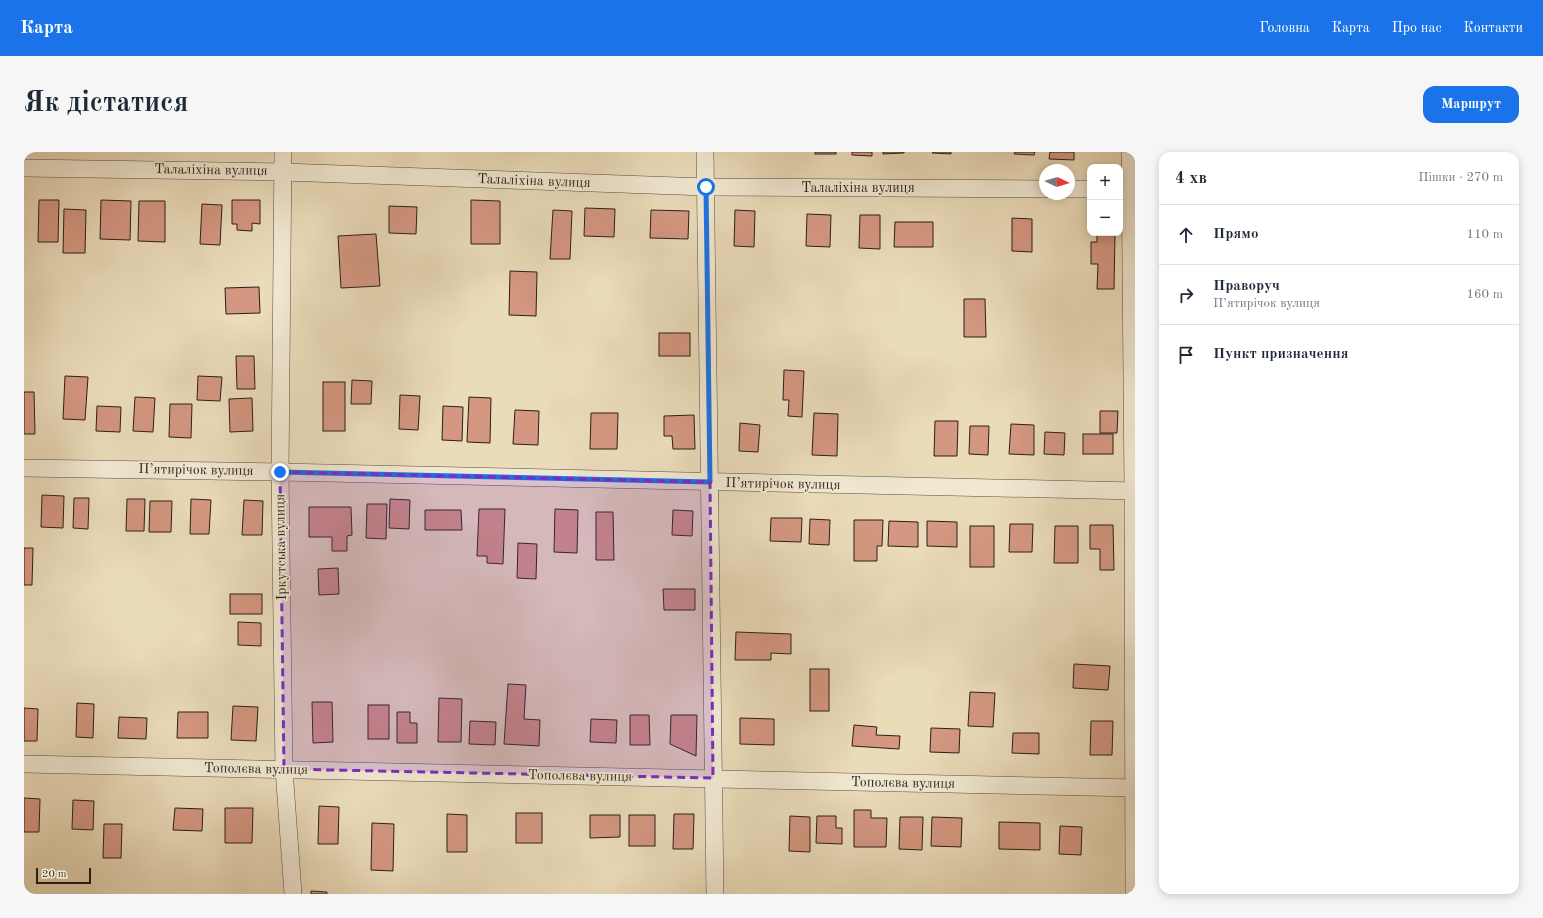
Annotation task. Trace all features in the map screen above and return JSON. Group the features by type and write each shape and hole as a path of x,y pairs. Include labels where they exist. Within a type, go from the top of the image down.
{"street":[{"name":"Іркутська вулиця","path":"283,152 280,472 284,769 293,894"},
{"path":"705,152 715,894"},
{"path":"1130,152 1129,189 1134,491 1134,894"},
{"name":"Талаліхіна вулиця","path":"24,168 283,172 706,187 1039,189"},
{"path":"1075,189 1087,189"},
{"name":"П’ятирічок вулиця","path":"24,468 280,472 1134,491"},
{"name":"Тополєва вулиця","path":"24,764 1135,788"}],"highlighted area":[{"path":"280,472 710,482 713,778 284,769"}],"building":[{"path":"815,152 836,152 836,154 815,154"},
{"path":"852,152 872,152 872,156 852,155"},
{"path":"883,152 904,152 904,153 883,154"},
{"path":"951,152 951,154 932,153"},
{"path":"1015,152 1035,152 1034,155 1014,154"},
{"path":"1050,152 1074,152 1074,160 1049,159"},
{"path":"39,200 59,200 58,242 38,242"},
{"path":"101,200 131,201 130,240 100,239"},
{"path":"232,200 260,200 260,224 252,223 252,231 237,230 237,224 232,224"},
{"path":"471,200 500,201 500,244 471,244"},
{"path":"139,201 165,201 165,242 138,241"},
{"path":"202,204 222,205 220,245 200,244"},
{"path":"389,206 417,207 416,234 389,233"},
{"path":"585,208 615,209 614,237 584,236"},
{"path":"64,209 86,210 85,253 63,253"},
{"path":"553,210 572,211 570,259 550,259"},
{"path":"651,210 689,211 688,239 650,238"},
{"path":"735,210 755,211 754,247 734,246"},
{"path":"807,214 831,215 830,247 806,246"},
{"path":"860,215 880,215 880,249 859,248"},
{"path":"1012,218 1032,219 1032,252 1012,251"},
{"path":"895,222 933,222 933,247 894,247"},
{"path":"376,234 380,286 341,288 338,236"},
{"path":"1097,236 1115,236 1114,289 1097,289 1098,264 1091,264 1091,242 1097,242"},
{"path":"510,271 537,272 536,316 509,315"},
{"path":"259,287 260,313 226,314 225,288"},
{"path":"964,299 985,299 986,337 964,337"},
{"path":"659,333 690,333 690,356 659,356"},
{"path":"236,356 254,356 255,389 237,389"},
{"path":"784,370 804,371 802,417 788,416 789,400 783,400"},
{"path":"65,376 88,377 85,420 63,419"},
{"path":"198,376 222,377 220,401 197,400"},
{"path":"352,380 372,381 371,404 351,404"},
{"path":"323,382 345,382 345,431 323,431"},
{"path":"24,392 34,392 35,434 24,434"},
{"path":"400,395 420,396 418,430 399,429"},
{"path":"135,397 155,398 153,432 133,431"},
{"path":"469,397 491,398 490,443 467,442"},
{"path":"252,398 253,431 230,432 229,399"},
{"path":"170,404 192,404 191,438 169,437"},
{"path":"97,406 121,407 120,432 96,431"},
{"path":"443,406 463,407 462,441 442,440"},
{"path":"515,410 539,411 538,445 513,444"},
{"path":"1100,411 1118,411 1117,433 1100,433"},
{"path":"591,413 618,413 617,449 590,449"},
{"path":"814,413 838,414 837,456 812,455"},
{"path":"694,415 695,449 673,449 672,436 664,436 664,416"},
{"path":"935,421 958,421 957,456 934,456"},
{"path":"740,423 760,425 758,452 739,451"},
{"path":"1011,424 1034,425 1034,455 1009,454"},
{"path":"970,426 989,426 988,455 969,454"},
{"path":"1045,432 1065,433 1064,455 1044,454"},
{"path":"1083,434 1113,434 1113,454 1083,454"},
{"path":"42,495 64,496 63,528 41,527"},
{"path":"74,498 89,498 88,529 73,528"},
{"path":"127,499 145,499 144,531 126,531"},
{"path":"191,499 211,500 209,534 190,534"},
{"path":"390,499 410,500 409,529 389,528"},
{"path":"244,500 263,501 262,535 242,535"},
{"path":"150,501 172,501 171,532 149,532"},
{"path":"367,504 387,504 386,539 366,538"},
{"path":"309,507 351,507 352,535 347,536 347,551 332,551 332,537 309,537"},
{"path":"479,509 505,509 503,564 487,563 487,556 477,556"},
{"path":"555,509 578,510 577,553 554,552"},
{"path":"425,510 461,510 462,530 425,530"},
{"path":"673,510 693,511 692,536 672,535"},
{"path":"596,512 613,512 614,560 596,560"},
{"path":"771,518 802,518 801,542 770,541"},
{"path":"810,519 830,520 829,545 809,544"},
{"path":"854,520 883,520 882,546 877,546 877,561 854,561"},
{"path":"889,521 918,522 918,547 888,546"},
{"path":"927,521 957,522 957,547 927,546"},
{"path":"1010,524 1033,524 1032,552 1009,552"},
{"path":"1090,525 1113,525 1114,570 1100,570 1100,549 1090,549"},
{"path":"970,526 994,526 994,567 970,567"},
{"path":"1055,526 1078,526 1078,563 1054,563"},
{"path":"518,543 537,544 536,579 517,578"},
{"path":"24,548 33,548 32,585 24,585"},
{"path":"338,568 339,594 319,595 318,569"},
{"path":"663,589 695,589 695,610 664,610"},
{"path":"230,594 262,594 262,614 230,614"},
{"path":"238,622 261,623 261,646 238,645"},
{"path":"736,632 791,634 791,654 771,653 771,660 735,660"},
{"path":"1074,664 1110,666 1108,690 1073,688"},
{"path":"810,669 829,669 829,711 810,711"},
{"path":"508,684 526,685 524,719 540,720 539,746 504,744"},
{"path":"970,692 995,693 993,727 968,726"},
{"path":"439,698 462,699 461,742 438,742"},
{"path":"312,702 332,702 333,742 313,743"},
{"path":"77,703 94,704 93,738 76,737"},
{"path":"368,705 389,705 389,739 368,739"},
{"path":"233,706 258,707 256,741 231,740"},
{"path":"24,708 38,709 37,741 24,741"},
{"path":"178,712 208,712 208,738 177,738"},
{"path":"397,712 410,712 410,723 417,723 417,743 397,743"},
{"path":"630,715 649,715 650,745 630,745"},
{"path":"671,715 697,715 696,756 670,744"},
{"path":"119,717 147,718 146,739 118,738"},
{"path":"740,718 774,719 774,745 740,744"},
{"path":"591,719 617,720 616,743 590,742"},
{"path":"470,721 496,722 495,745 469,744"},
{"path":"1091,721 1113,721 1112,755 1090,755"},
{"path":"854,725 877,727 876,735 900,736 899,749 852,746"},
{"path":"931,728 960,729 959,753 930,752"},
{"path":"1013,733 1039,733 1039,754 1012,753"},
{"path":"24,798 40,799 39,832 24,832"},
{"path":"73,800 94,801 93,830 72,829"},
{"path":"319,806 339,807 338,844 318,844"},
{"path":"175,808 203,809 202,831 173,830"},
{"path":"225,808 253,808 252,843 225,843"},
{"path":"854,810 871,810 871,818 887,818 886,847 854,847"},
{"path":"516,813 542,813 542,843 516,843"},
{"path":"447,814 467,815 467,852 447,852"},
{"path":"674,814 694,814 693,849 673,849"},
{"path":"590,815 620,815 620,837 590,838"},
{"path":"629,815 655,815 655,846 629,846"},
{"path":"790,816 810,817 810,852 789,851"},
{"path":"817,816 836,816 836,828 842,828 842,844 816,843"},
{"path":"900,817 923,817 922,850 899,849"},
{"path":"932,817 962,818 961,847 931,846"},
{"path":"999,822 1040,823 1040,850 999,849"},
{"path":"372,823 394,824 393,871 371,870"},
{"path":"104,824 122,824 121,858 103,858"},
{"path":"1060,826 1082,827 1081,855 1059,854"},
{"path":"311,891 327,892 327,894 311,894"}],"route":[{"path":"280,472 710,482 706,187"}]}
